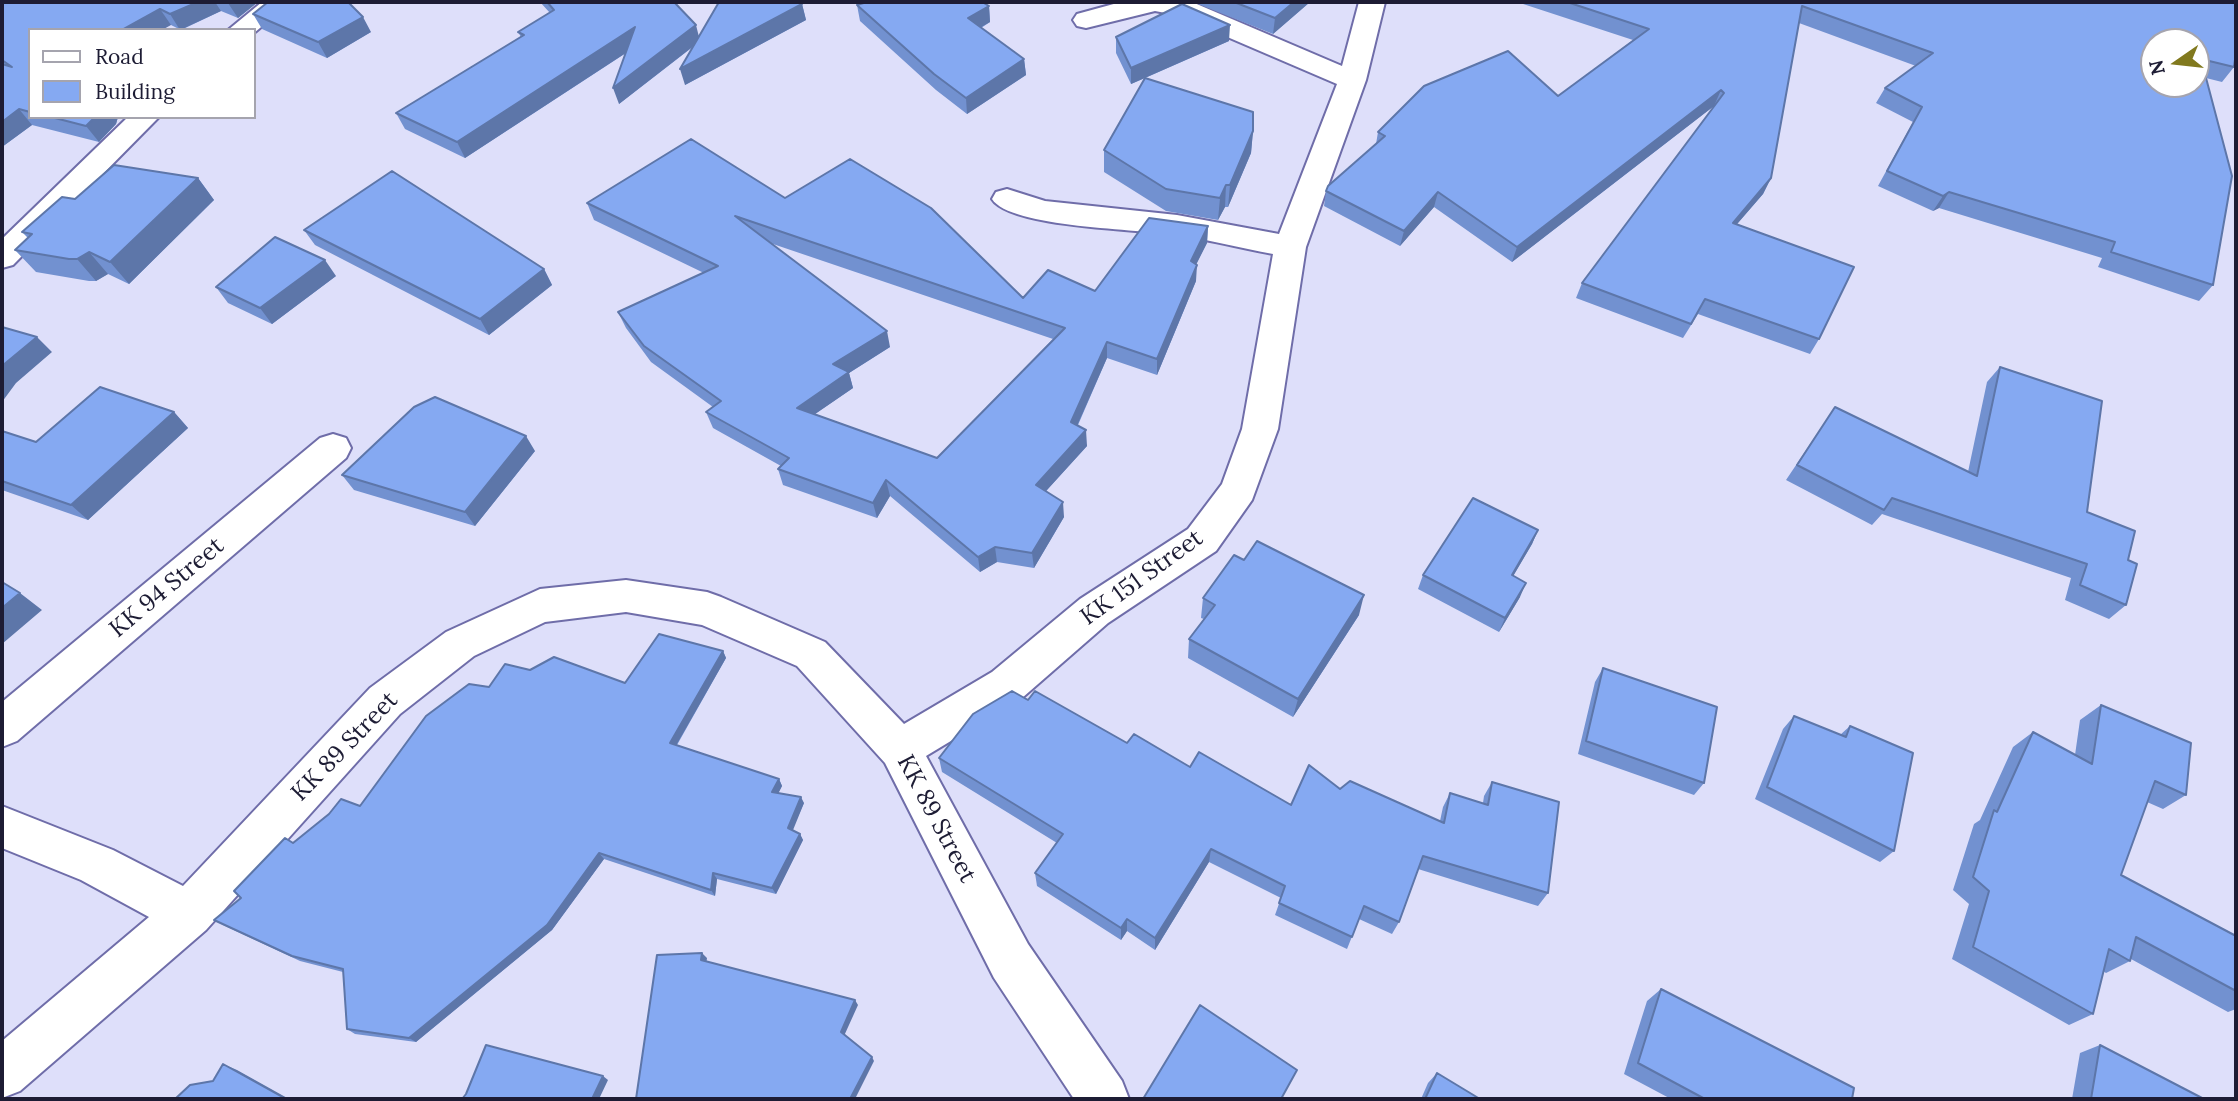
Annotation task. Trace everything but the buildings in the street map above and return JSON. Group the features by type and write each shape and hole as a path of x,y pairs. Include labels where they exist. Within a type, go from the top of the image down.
{"street":[{"path":"244,28 278,2"},
{"name":"KK 151 Street","path":"900,749 1007,685 1094,611 1202,540 1239,490 1260,429 1290,247 1352,80 1372,2"},
{"path":"1087,20 1155,3 1183,8 1352,80"},
{"path":"2,257 113,152 143,119"},
{"path":"1007,199 1041,211 1177,225 1290,247"},
{"name":"KK 94 Street","path":"2,728 332,448"},
{"name":"KK 89 Street","path":"2,1073 189,915 385,701 460,645 540,606 626,596 706,608 811,654 900,749 1012,961 1104,1099"},
{"path":"2,827 97,865 189,915"}]}
